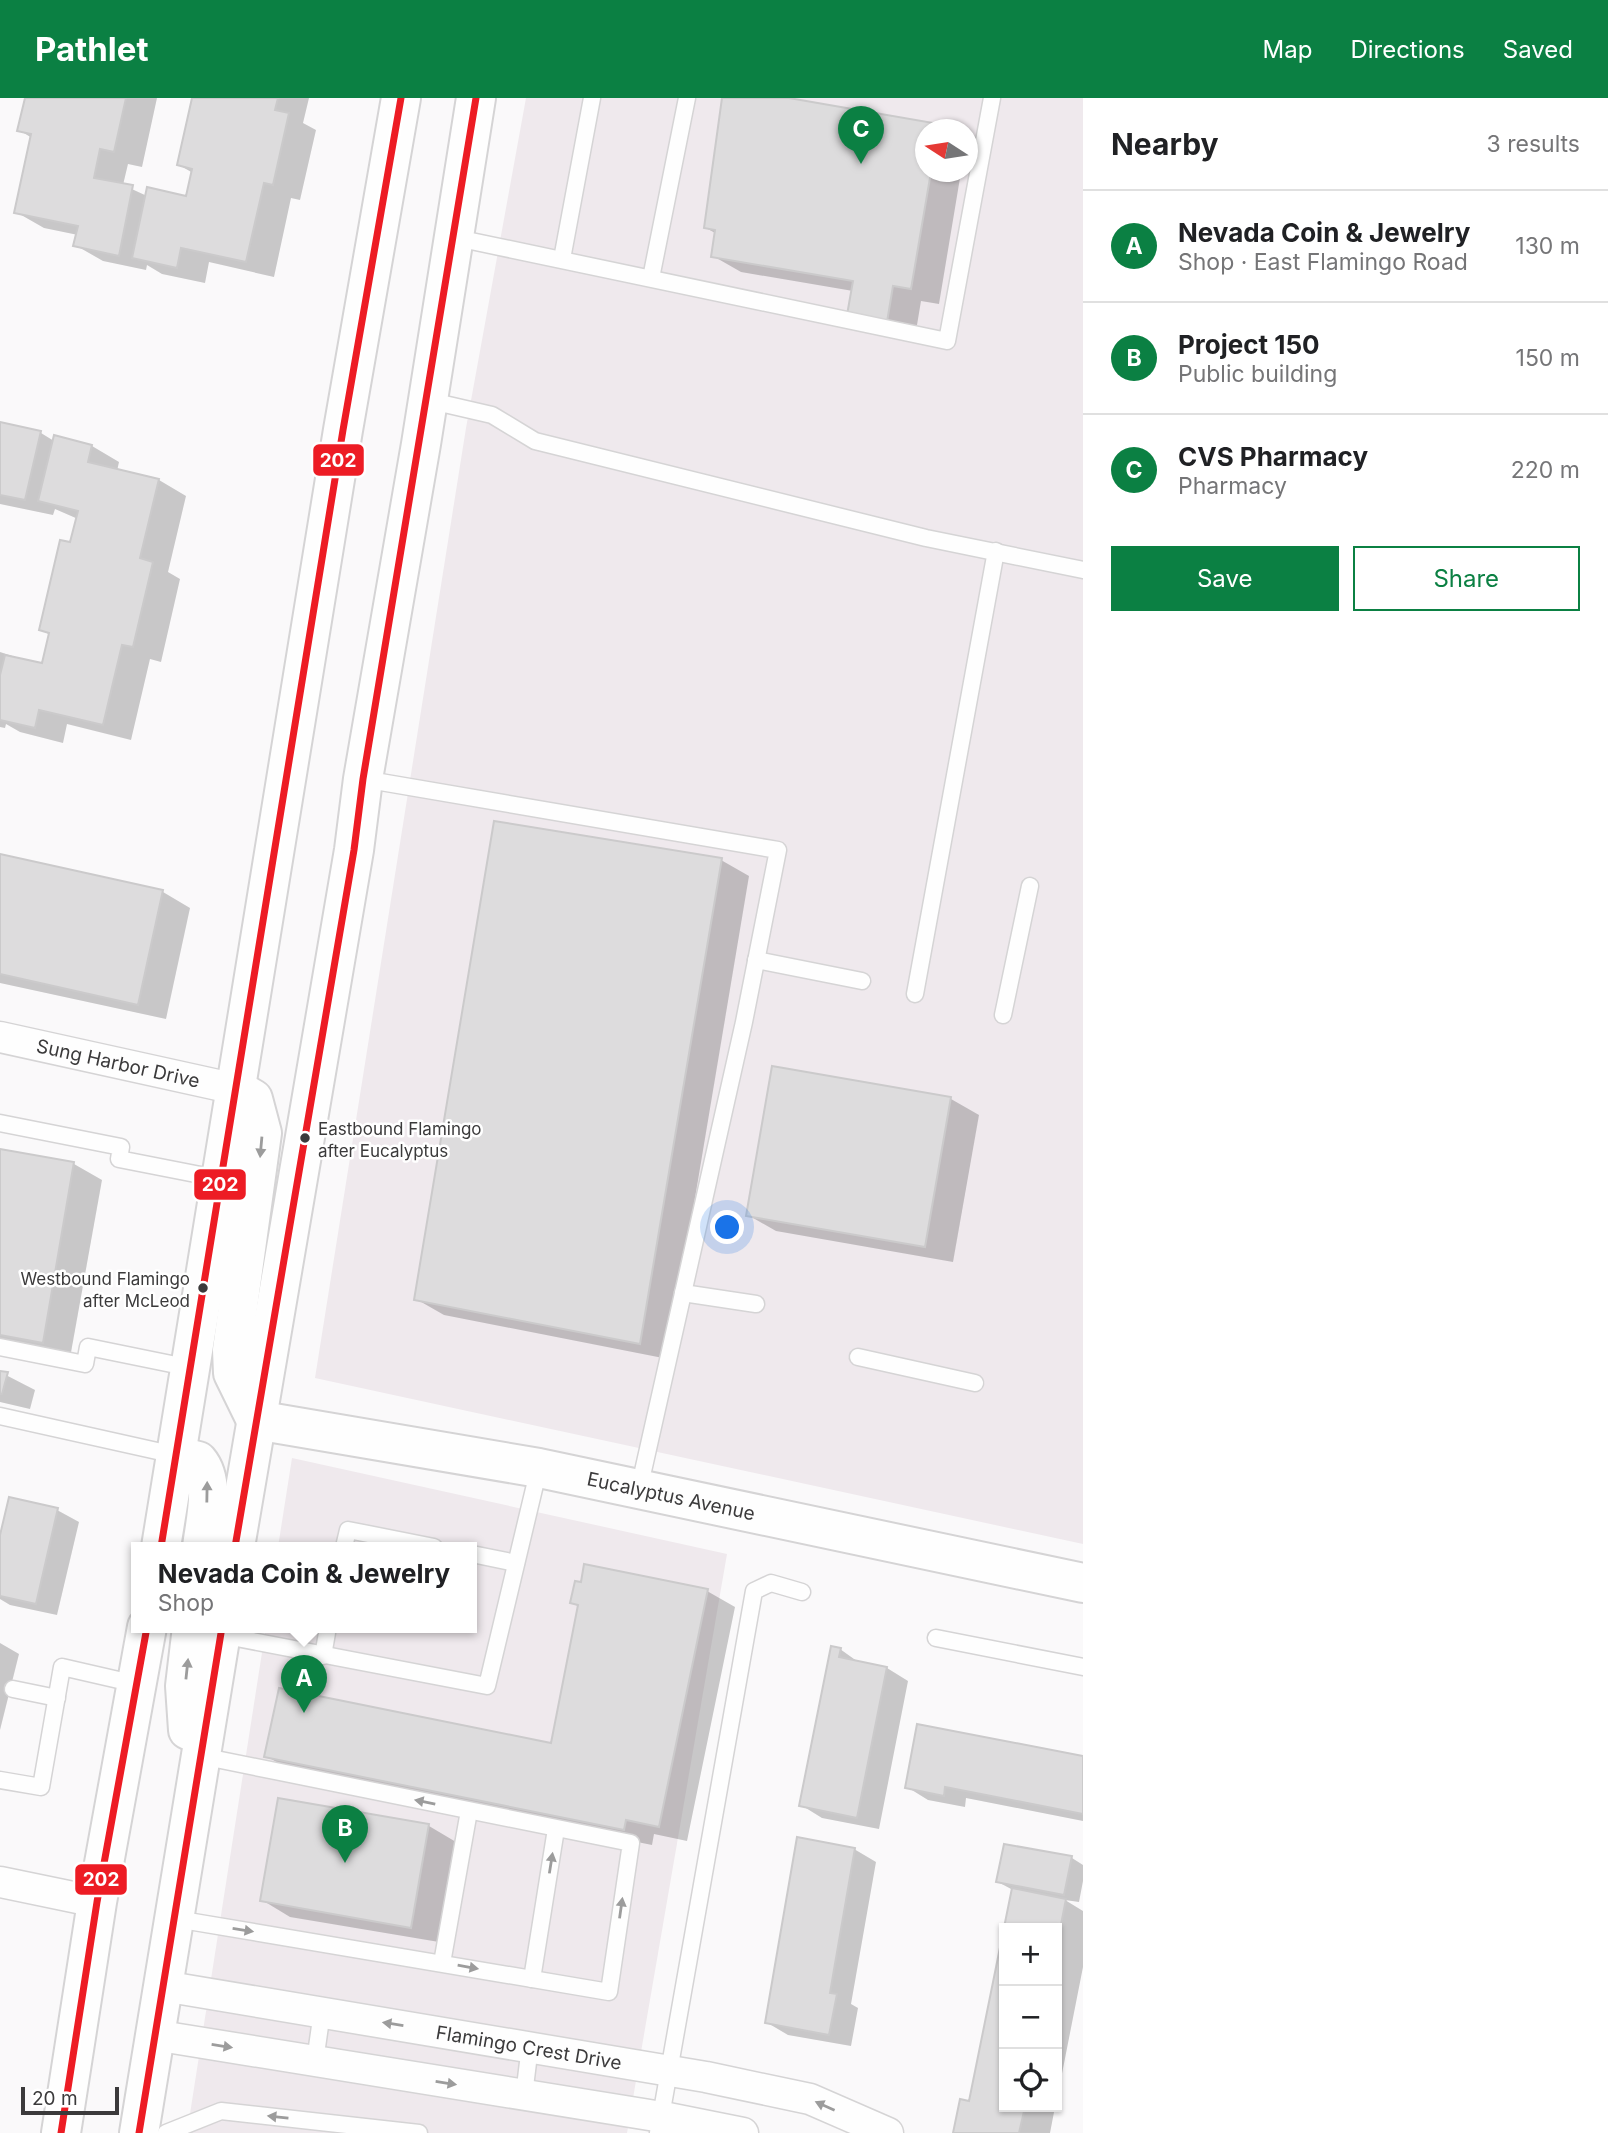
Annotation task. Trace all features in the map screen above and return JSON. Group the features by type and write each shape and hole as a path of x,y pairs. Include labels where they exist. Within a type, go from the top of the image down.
{"main road":[{"path":"162,1542 343,430 401,98"},
{"path":"236,1542 354,850 363,779 476,98"},
{"path":"236,1089 253,1099 262,1133 232,1350 233,1373 256,1420"},
{"name":"Eucalyptus Avenue","path":"256,1420 539,1468 1083,1583"},
{"path":"178,1456 198,1461 205,1474 208,1485 202,1542"},
{"path":"61,2133 97,1902 146,1633"},
{"path":"139,2133 201,1756 212,1633"}],"street":[{"name":"Sung Harbor Drive","path":"0,1037 236,1089"},
{"path":"0,1882 97,1902"},
{"name":"Flamingo Crest Drive","path":"163,1986 668,2070 810,2099 888,2133"},
{"path":"154,2035 524,2095 659,2125 743,2133"}],"lane":[{"path":"562,259 592,98"},
{"path":"651,278 687,98"},
{"path":"452,237 947,341 992,100 974,98"},
{"path":"427,400 492,415 535,441 926,538 1083,570"},
{"path":"915,994 996,551"},
{"path":"363,779 778,850 639,1489"},
{"path":"1003,1015 1030,886"},
{"path":"756,960 862,981"},
{"path":"0,1123 121,1147 119,1159 223,1179"},
{"path":"683,1293 756,1304"},
{"path":"0,1347 85,1364 88,1347 191,1368"},
{"path":"858,1357 975,1383"},
{"path":"1,1422 178,1456"},
{"path":"225,1633 323,1656 487,1686 539,1468"},
{"path":"345,1542 348,1530 409,1542"},
{"path":"477,1555 516,1563"},
{"path":"659,2125 754,1591 771,1583 802,1592"},
{"path":"323,1656 327,1633"},
{"path":"936,1638 1083,1667"},
{"path":"0,1780 41,1787 62,1667 136,1684"},
{"path":"13,1689 57,1698"},
{"path":"176,1919 609,1992 631,1843 201,1756"},
{"path":"442,1963 469,1811"},
{"path":"532,1979 556,1829"},
{"path":"314,2062 322,2012"},
{"path":"524,2095 530,2046"},
{"path":"166,2133 221,2111 419,2133"}],"shaded area":[{"path":"526,98 1083,98 1083,1544 315,1378 466,428"},
{"path":"292,1458 727,1554 627,2133 187,2133 265,1633 477,1633 477,1542 279,1542"}],"building":[{"path":"25,98 126,98 114,152 100,149 94,178 133,185 119,256 73,246 78,226 14,213 31,134 17,131"},
{"path":"192,98 278,98 275,110 289,113 273,185 264,183 246,262 181,248 177,268 132,258 147,187 186,196 192,169 177,165"},
{"path":"722,98 789,98 915,120 915,182 929,182 911,289 893,286 887,322 847,315 853,281 711,257 715,230 704,228"},
{"path":"0,422 41,431 25,500 0,495"},
{"path":"54,435 92,445 88,462 159,479 140,558 153,562 133,647 122,645 103,725 39,710 35,728 0,720 0,675 5,655 42,663 49,633 39,630 60,540 70,542 78,511 38,501"},
{"path":"494,821 722,858 640,1344 414,1300"},
{"path":"0,854 163,890 138,1005 0,974"},
{"path":"772,1066 951,1097 925,1247 746,1216"},
{"path":"0,1149 74,1162 43,1343 0,1335"},
{"path":"0,1371 8,1372 2,1394 0,1394"},
{"path":"9,1497 58,1508 36,1604 0,1596 0,1535"},
{"path":"584,1564 708,1589 659,1827 626,1820 624,1830 264,1757 279,1688 551,1743 578,1605 570,1603 575,1581 581,1582"},
{"path":"831,1646 841,1648 839,1657 887,1667 857,1818 799,1806"},
{"path":"917,1724 1083,1756 1083,1814 945,1787 944,1796 905,1788"},
{"path":"278,1798 429,1824 411,1928 260,1901"},
{"path":"797,1837 855,1848 830,1993 837,1994 829,2035 765,2023"},
{"path":"1004,1844 1072,1856 1064,1895 996,1882"},
{"path":"1012,1888 1066,1899 1061,1923 1005,1923"},
{"path":"999,1952 999,2112 1024,2112 1019,2133 953,2133 960,2099 969,2101"}],"transit line":[{"name":"202","path":"162,1542 343,430 401,98"},
{"name":"202","path":"236,1542 354,850 363,779 476,98"},
{"name":"202","path":"61,2133 97,1902 146,1633"},
{"name":"202","path":"139,2133 221,1633"}],"place":[{"name":"CVS Pharmacy","path":"861,164"},
{"name":"Eastbound Flamingo after Eucalyptus","path":"305,1138"},
{"name":"Westbound Flamingo after McLeod","path":"203,1288"},
{"name":"Nevada Coin & Jewelry","path":"304,1713"},
{"name":"Project 150","path":"345,1863"}]}
